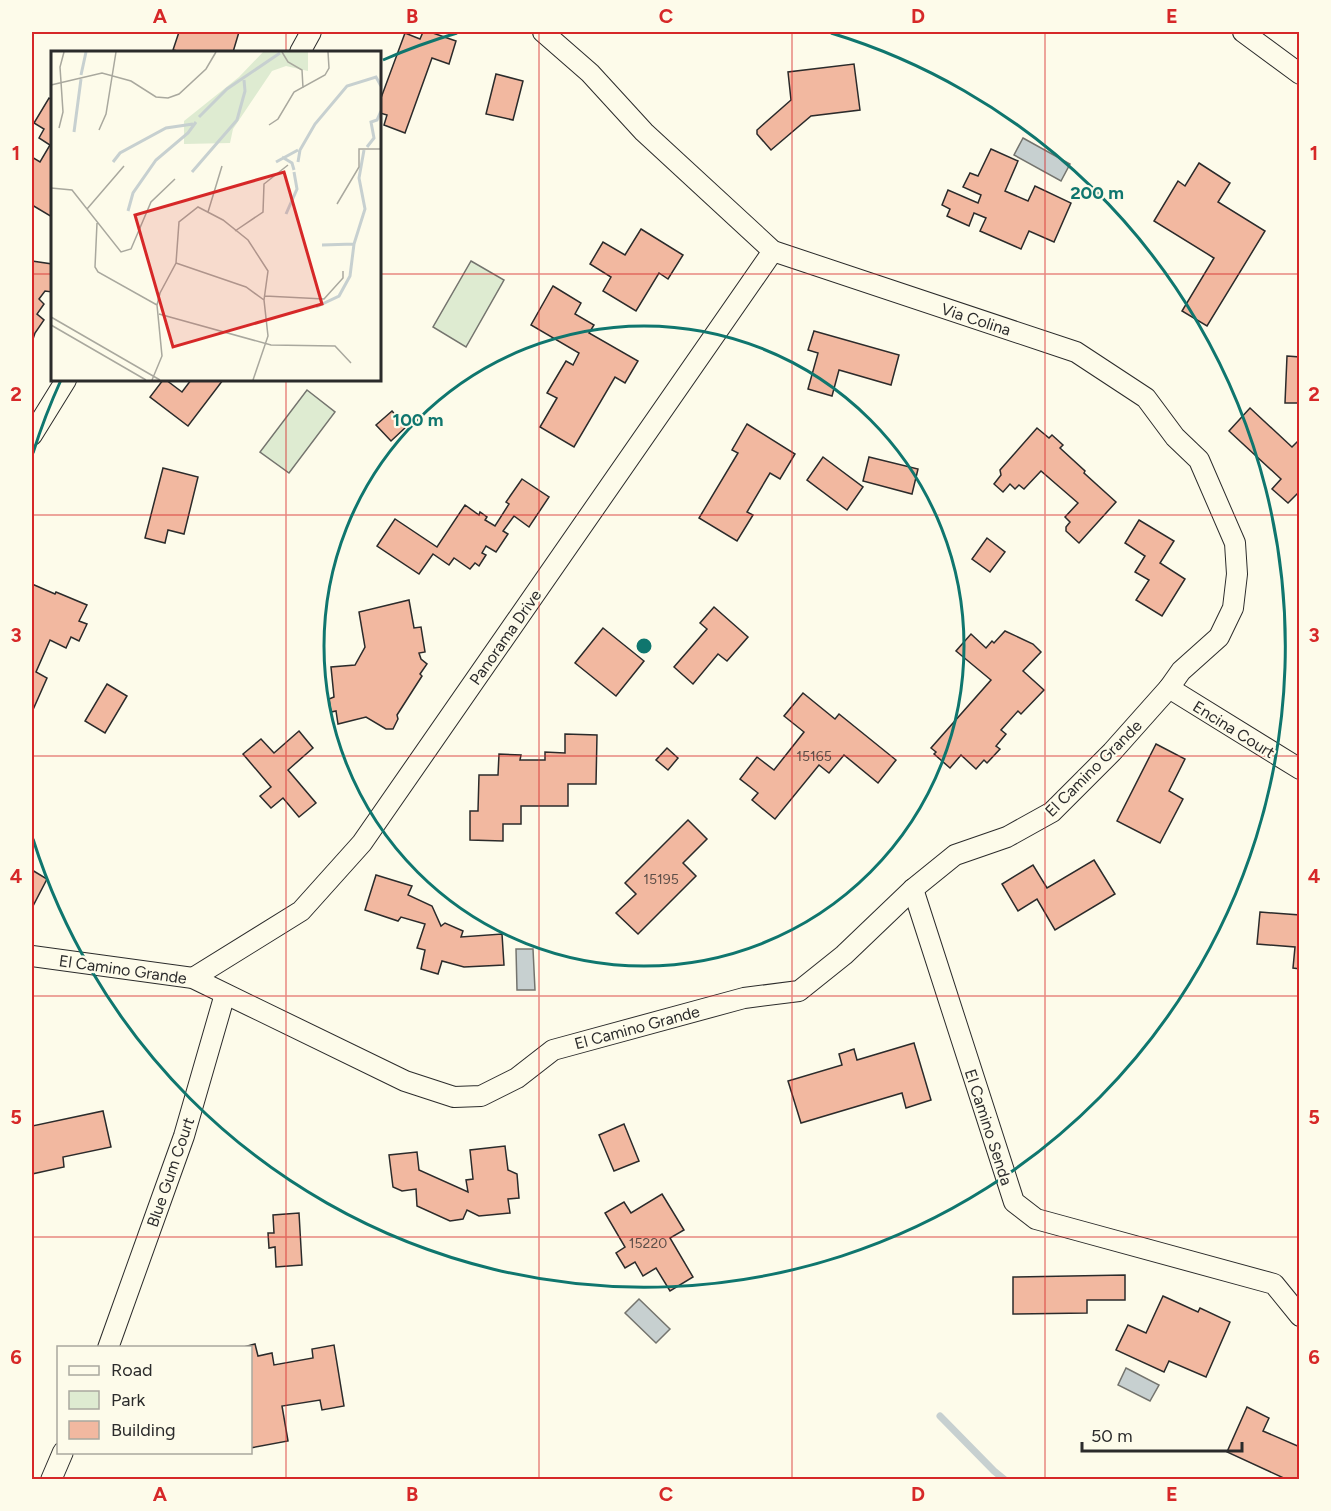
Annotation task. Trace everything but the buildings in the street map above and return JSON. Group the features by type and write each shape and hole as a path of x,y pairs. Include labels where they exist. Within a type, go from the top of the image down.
{"street":[{"path":"301,51 311,32"},
{"name":"Via Colina","path":"543,32 590,73 644,132 773,251 1076,352 1146,398 1175,437 1199,460 1235,543 1237,574 1233,608 1219,637 1181,671 1169,688"},
{"path":"1243,32 1299,74"},
{"name":"Panorama Drive","path":"193,978 301,912 362,843 773,251"},
{"path":"32,435 65,381"},
{"name":"Encina Court","path":"1169,688 1299,769"},
{"name":"El Camino Grande","path":"32,956 193,978 405,1081 454,1097 481,1096 517,1078 553,1050 744,998 799,991 844,956 913,889 955,855 1007,837 1052,812 1112,752 1169,688"},
{"name":"El Camino Senda","path":"913,889 1014,1202 1036,1219 1274,1284 1299,1316"},
{"name":"Blue Gum Court","path":"108,1346 184,1136 225,994"},
{"path":"51,1479 62,1454"}],"green space":[{"path":"471,261 504,280 466,347 433,327"},
{"path":"307,390 335,412 289,473 260,452"}],"shaded area":[{"path":"1023,138 1070,164 1061,181 1014,155"},
{"path":"516,949 533,949 535,990 517,990"},
{"path":"639,1299 670,1329 656,1343 625,1313"},
{"path":"1126,1368 1159,1385 1150,1401 1118,1385"}],"waterway":[{"path":"940,1416 1005,1480"}]}
